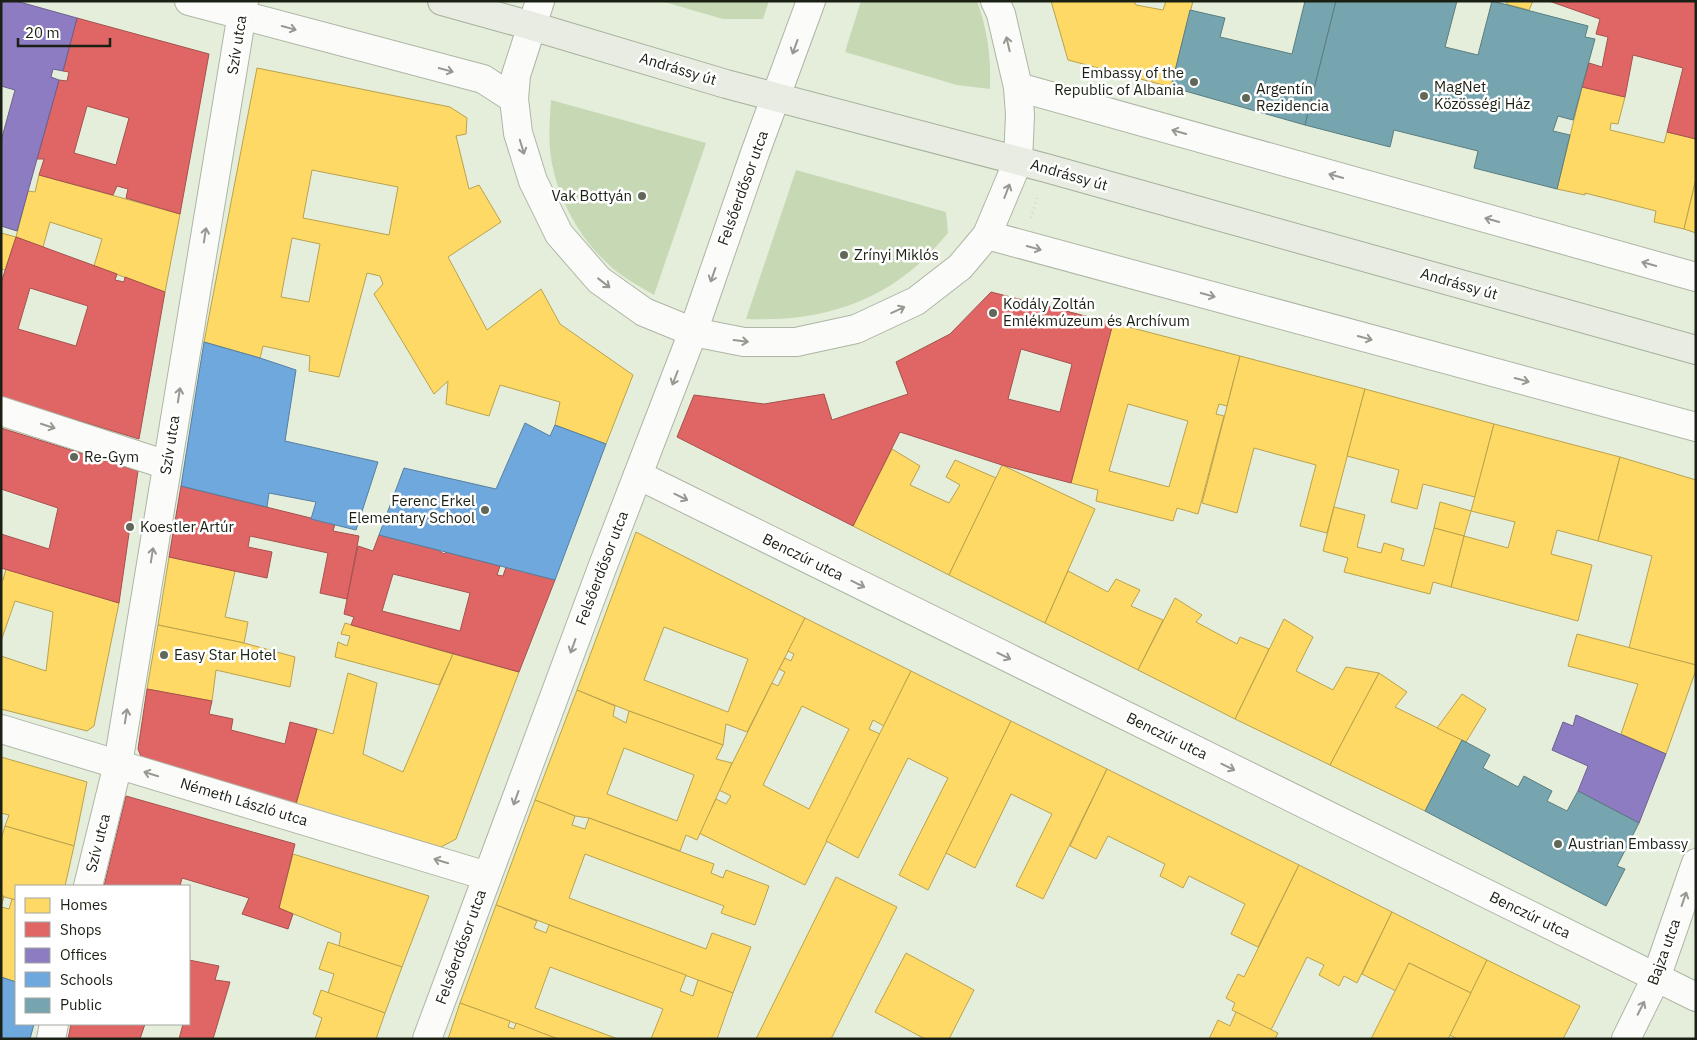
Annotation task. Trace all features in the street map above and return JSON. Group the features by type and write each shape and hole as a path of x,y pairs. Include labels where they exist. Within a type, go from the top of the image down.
{"main road":[{"name":"Andrássy út","path":"442,1 536,14 726,84 1018,161 1696,350"}],"street":[{"path":"189,1 243,8 483,79 514,99"},
{"name":"Felsőerdősor utca","path":"427,1039 693,332 811,1"},
{"path":"536,14 516,75 514,99 518,133 532,181 559,234 599,280 644,312 693,332 744,342 796,342 856,329 916,301 960,267 987,235 1018,161 1020,116 1018,87 1001,14 995,1"},
{"name":"Szív utca","path":"88,885 118,764 243,8"},
{"path":"1018,87 1696,277"},
{"path":"987,235 1696,427"},
{"path":"1,411 167,465"},
{"name":"Benczúr utca","path":"638,476 1696,997"},
{"name":"Németh László utca","path":"1,729 487,876"},
{"name":"Bajza utca","path":"1626,1039 1656,978 1696,863"},
{"path":"50,1039 54,1025"}],"green space":[{"path":"661,1 769,1 763,19 723,19"},
{"path":"861,1 977,1 988,45 990,89 957,85 845,52"},
{"path":"551,100 706,143 654,295 611,267 586,240 570,215 558,187 551,158 549,136"},
{"path":"796,170 946,212 948,233 906,275 864,299 842,308 819,314 771,319 746,319"}],"building: Homes":[{"path":"1051,1 1134,1 1136,5 1163,10 1166,1 1193,1 1171,87 1068,60"},
{"path":"1508,1 1533,1 1529,10 1506,4"},
{"path":"257,68 450,107 467,118 466,134 456,136 469,189 479,185 501,222 448,257 487,330 541,289 560,324 633,375 606,444 555,425 560,402 500,385 489,416 446,404 448,381 434,394 374,294 383,284 380,276 367,273 339,377 309,371 310,356 263,346 260,358 204,342","holes":["312,170 398,187 389,235 303,218","292,238 320,244 309,302 281,297"]},
{"path":"1582,87 1625,97 1618,124 1611,123 1610,130 1664,143 1667,132 1696,139 1696,179 1684,229 1654,222 1656,211 1585,193 1585,195 1557,189"},
{"path":"39,175 180,214 165,292 94,266 102,239 50,222 43,247 16,237 28,191 35,192"},
{"path":"1696,179 1696,233 1684,229"},
{"path":"1,233 16,237 5,270 1,269"},
{"path":"1113,323 1240,356 1227,406 1219,404 1216,414 1224,416 1198,514 1177,508 1173,521 1096,501 1098,490 1071,483","holes":["1128,404 1188,421 1169,487 1109,471"]},
{"path":"1240,356 1365,389 1327,533 1300,526 1316,465 1254,448 1237,513 1202,503"},
{"path":"1365,389 1494,424 1475,497 1423,484 1417,509 1391,502 1399,470 1347,456"},
{"path":"1494,424 1620,457 1598,541 1557,530 1551,554 1592,565 1578,621 1451,587 1464,536 1508,548 1515,522 1471,511"},
{"path":"892,449 920,466 910,485 949,503 960,485 946,477 955,460 996,478 949,575 853,526"},
{"path":"1620,457 1696,480 1696,665 1629,648 1652,556 1598,541"},
{"path":"1002,465 1095,509 1045,623 949,575"},
{"path":"1440,502 1471,511 1464,536 1434,528"},
{"path":"1334,507 1365,515 1357,547 1381,553 1384,543 1404,549 1401,560 1424,566 1434,528 1464,536 1451,587 1433,582 1430,594 1344,572 1348,558 1323,551"},
{"path":"636,532 805,618 747,732 726,724 723,745 577,690","holes":["664,627 748,659 728,712 644,680"]},
{"path":"169,557 235,571 225,617 248,622 244,643 158,625"},
{"path":"6,569 119,603 94,726 87,731 1,709 1,656 46,671 53,612 15,601 1,641 1,580 3,580"},
{"path":"1068,571 1108,592 1116,579 1140,590 1131,606 1163,620 1138,670 1045,623"},
{"path":"1175,598 1202,615 1196,622 1237,644 1240,637 1269,649 1235,719 1138,670"},
{"path":"805,618 911,671 884,726 873,720 869,729 880,734 805,885 699,833 716,799 726,804 731,796 719,790 772,683 778,686 785,672 779,669 785,658 791,661 794,654 788,651","holes":["802,706 849,729 809,809 763,785"]},
{"path":"1284,619 1313,637 1296,671 1333,690 1346,667 1379,673 1330,765 1235,719"},
{"path":"345,623 453,654 439,685 335,657 338,642 347,646 350,636 341,634"},
{"path":"158,625 244,643 295,657 290,687 216,670 212,701 147,689"},
{"path":"1577,634 1696,665 1696,670 1666,754 1621,734 1638,684 1568,666"},
{"path":"453,654 519,672 456,839 441,847 296,804 317,729 333,734 348,673 377,683 363,754 403,772"},
{"path":"911,671 1011,721 928,890 899,875 948,778 908,758 858,858 826,841"},
{"path":"1379,673 1407,692 1395,707 1462,740 1425,811 1330,765"},
{"path":"577,690 615,706 613,716 626,723 629,711 723,745 716,759 732,763 697,840 686,835 680,851 589,818 575,816 535,800","holes":["624,748 694,775 677,821 607,794"]},
{"path":"1462,694 1486,709 1466,742 1437,728"},
{"path":"1011,721 1107,769 1043,899 1016,886 1052,814 1011,794 975,868 946,853"},
{"path":"1,757 87,782 74,846 5,826 9,815 1,813"},
{"path":"1107,769 1299,865 1258,947 1231,934 1245,904 1189,876 1183,888 1160,876 1165,864 1108,836 1096,859 1070,846"},
{"path":"535,800 575,816 572,825 585,829 589,818 714,864 711,873 723,878 726,870 769,886 755,925 721,913 724,906 585,854 569,898 706,949 712,933 751,947 733,993 496,905"},
{"path":"5,826 74,846 65,885 15,885 15,900 1,896 1,840"},
{"path":"293,854 429,896 402,967 339,946 341,933 279,908"},
{"path":"1299,865 1392,912 1357,983 1344,976 1339,986 1319,975 1324,965 1307,957 1271,1030 1232,1010 1235,1003 1226,998 1238,974 1244,977"},
{"path":"836,877 897,907 831,1039 756,1039"},
{"path":"1,896 4,896 1,907"},
{"path":"12,899 15,900 15,982 1,977 1,907 9,909"},
{"path":"496,905 537,921 534,928 546,933 549,925 686,975 680,991 693,996 698,980 733,993 717,1039 651,1039 663,1009 550,967 535,1008 618,1039 558,1039 460,1003"},
{"path":"1392,912 1487,960 1471,993 1409,963 1396,991 1362,974"},
{"path":"328,942 402,967 385,1013 328,993 334,974 319,969"},
{"path":"906,953 974,990 949,1039 925,1039 875,1012"},
{"path":"1487,960 1580,1006 1563,1039 1457,1039 1450,1035"},
{"path":"1409,963 1471,993 1448,1039 1371,1039"},
{"path":"321,990 385,1013 376,1039 315,1039 322,1018 313,1014"},
{"path":"460,1003 510,1021 508,1027 514,1029 516,1023 558,1039 448,1039"},
{"path":"1236,1012 1278,1033 1275,1039 1209,1039 1218,1020 1230,1026"}],"building: Shops":[{"path":"1549,1 1696,1 1696,139 1667,132 1683,68 1633,55 1625,97 1582,87 1589,63 1602,67 1608,37 1596,34 1600,19"},
{"path":"77,18 209,54 180,214 126,198 128,189 117,186 113,195 39,175 44,159 37,159 59,80 67,81 69,72 63,71","holes":["87,106 129,118 116,165 74,153"]},
{"path":"16,237 117,274 115,280 124,282 125,277 165,292 139,439 1,397 1,283","holes":["30,288 88,306 76,346 18,329"]},
{"path":"991,292 1113,323 1071,483 1002,465 900,432 853,526 677,437 694,395 764,404 824,394 832,420 908,394 896,362 950,334","holes":["1021,349 1072,364 1060,412 1008,399"]},
{"path":"1,428 138,471 119,603 1,568 1,534 49,549 58,508 1,489"},
{"path":"181,486 335,524 333,531 359,536 347,599 320,593 328,553 250,536 248,547 272,552 267,578 169,557"},
{"path":"379,535 438,550 444,554 446,552 500,566 497,575 503,576 506,567 555,580 519,672 351,625 354,617 344,614 358,546 373,551","holes":["393,574 470,593 460,631 382,611"]},
{"path":"147,689 212,701 209,714 233,719 231,730 285,744 290,722 317,729 296,804 142,759 138,749"},
{"path":"126,796 295,844 279,908 293,914 288,929 242,914 249,898 182,878 180,885 104,885"},
{"path":"190,960 219,966 215,980 230,982 213,1039 179,1039 183,1025 190,1025"},
{"path":"71,1025 145,1025 140,1039 68,1039"}],"building: Offices":[{"path":"1,1 16,1 77,18 63,71 53,69 51,77 59,80 17,231 1,226 1,141 15,90 1,86"},
{"path":"1576,715 1666,754 1639,823 1578,791 1588,766 1552,750 1563,722 1573,726"}],"building: Schools":[{"path":"204,342 296,370 285,441 378,462 356,530 311,519 316,502 269,493 267,507 181,486"},
{"name":"Ferenc Erkel Elementary School","path":"525,423 550,436 555,425 606,444 555,580 379,535 404,468 496,489"},
{"path":"1,977 15,982 15,1025 34,1025 30,1039 1,1039"}],"building: Public":[{"path":"1305,1 1336,1 1305,125 1171,87 1190,10 1225,18 1220,37 1292,54"},
{"path":"1336,1 1457,1 1445,47 1478,55 1492,1 1588,26 1585,37 1595,39 1573,120 1558,116 1553,131 1570,135 1557,189 1474,168 1478,151 1394,130 1390,147 1305,125"},
{"name":"Austrian Embassy","path":"1462,740 1490,755 1483,768 1518,787 1524,776 1552,791 1547,801 1567,811 1578,791 1639,823 1617,866 1625,869 1606,906 1425,811"}],"place":[{"name":"Embassy of the Republic of Albania","path":"1194,82"},
{"name":"MagNet Közösségi Ház","path":"1424,96"},
{"name":"Argentín Rezidencia","path":"1246,98"},
{"name":"Vak Bottyán","path":"642,196"},
{"name":"Zrínyi Miklós","path":"844,255"},
{"name":"Kodály Zoltán Emlékmúzeum és Archívum","path":"993,313"},
{"name":"Re-Gym","path":"74,457"},
{"name":"Ferenc Erkel Elementary School","path":"485,510"},
{"name":"Koestler Artúr","path":"130,527"},
{"name":"Easy Star Hotel","path":"164,655"},
{"name":"Austrian Embassy","path":"1558,844"}]}
